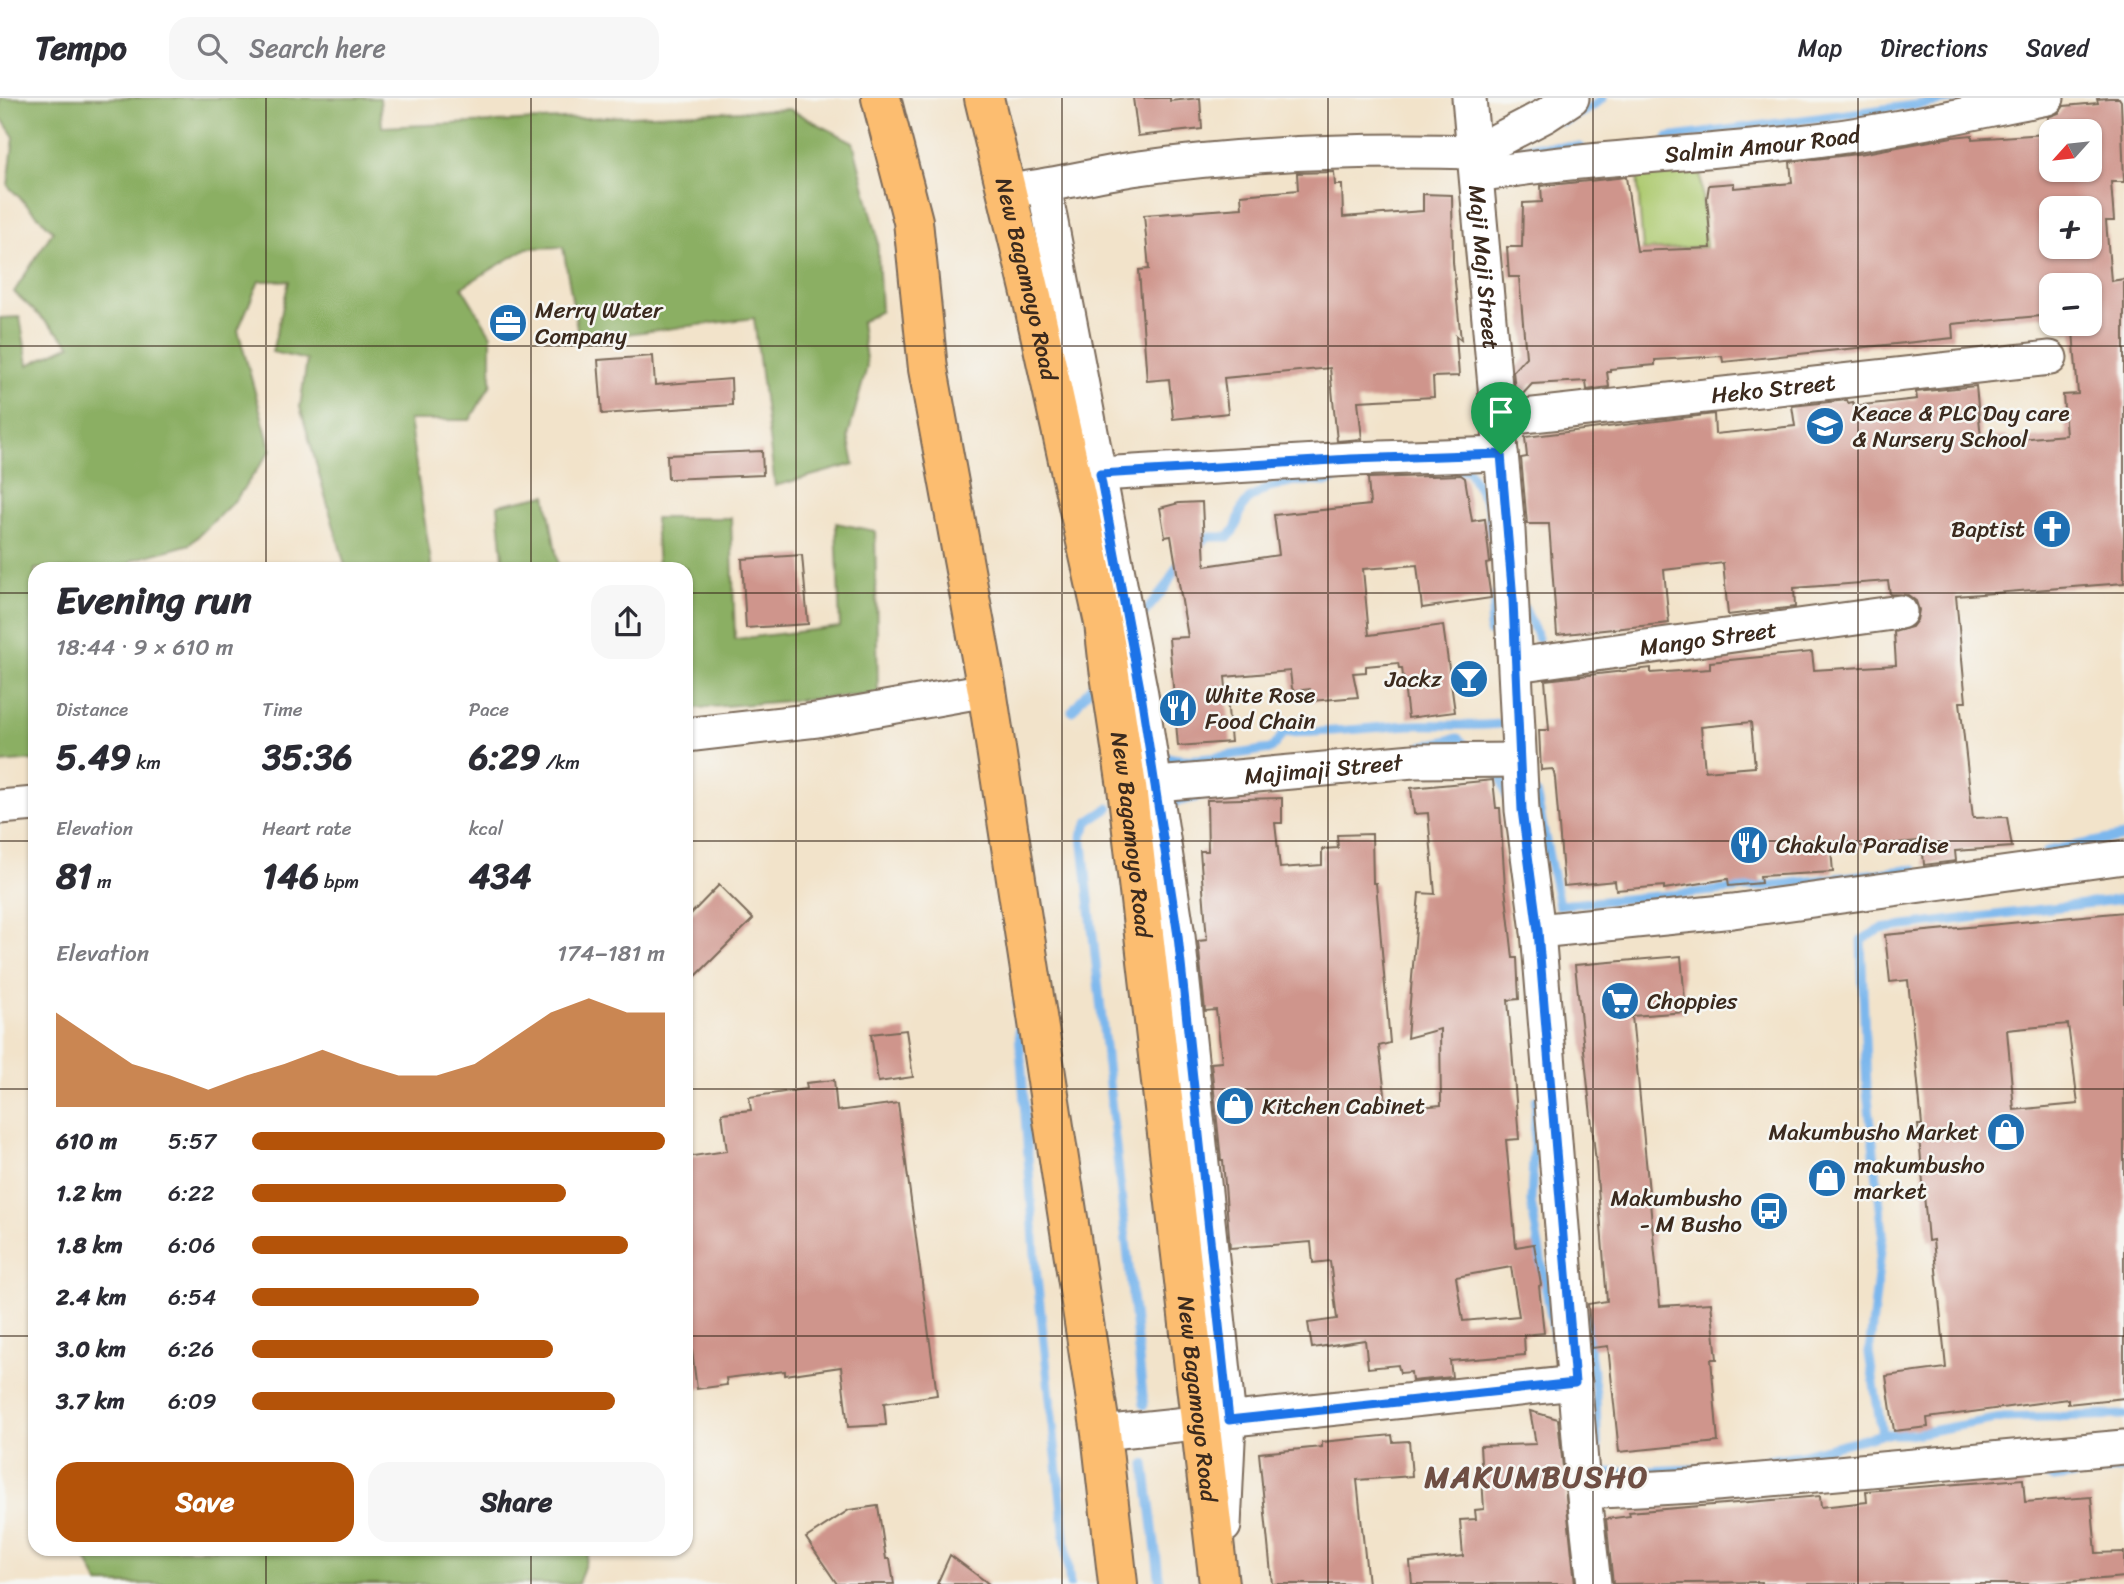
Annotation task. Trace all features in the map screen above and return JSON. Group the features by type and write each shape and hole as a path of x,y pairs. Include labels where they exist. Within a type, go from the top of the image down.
{"highway":[{"path":"881,98 913,221 928,369 987,690 1101,1433 1118,1584"},
{"name":"New Bagamoyo Road","path":"984,98 1104,623 1109,668 1141,786 1215,1421 1221,1584"}],"street":[{"name":"Maji Maji Street","path":"1469,98 1508,530 1522,810 1538,931 1583,1487 1594,1584"},
{"path":"1476,163 1572,98"},
{"name":"Salmin Amour Road","path":"1007,192 1131,170 1208,161 1402,150 1476,163 1679,152 1801,142 2047,98"},
{"path":"1044,186 1141,694 1141,786"},
{"name":"Heko Street","path":"1497,419 2050,358"},
{"path":"1100,474 1351,459 1501,454"},
{"name":"Mango Street","path":"1516,665 1900,612"},
{"path":"693,734 817,720 987,690"},
{"name":"Majimaji Street","path":"1141,786 1413,761 1520,760"},
{"path":"0,807 28,805"},
{"path":"1538,931 1733,911 2124,857"},
{"path":"1101,1433 1575,1383"},
{"path":"1583,1487 1601,1490 1693,1486 2124,1447"}],"green space":[{"path":"0,98 380,98 382,127 789,109 853,142 877,235 881,311 861,322 867,367 848,436 854,464 775,486 754,318 579,340 563,247 527,248 462,287 491,335 491,384 470,420 409,420 431,562 344,562 300,407 307,360 272,352 289,281 259,281 238,330 271,450 236,499 190,544 131,562 28,562 28,761 0,763 0,318 20,317 28,365 71,345 14,292 53,231 8,186 14,137 0,116"},
{"path":"1700,169 1706,247 1643,250 1637,174"},
{"path":"546,495 558,562 503,562 498,505"},
{"path":"655,518 731,518 735,639 840,627 836,523 875,531 878,694 693,708 693,562 658,562"},
{"path":"85,1556 588,1556 578,1584 99,1584"}],"building":[{"path":"1133,98 1170,98 1170,101 1200,98 1202,129 1138,136"},
{"path":"2119,98 2121,101 2124,182 2111,182 2114,221 2106,221 2111,281 2124,279 2124,583 1956,596 1966,702 1960,702 1973,818 2007,817 2012,847 1955,851 1956,861 1924,865 1923,853 1919,854 1918,841 1831,849 1833,872 1760,876 1761,883 1729,886 1728,879 1664,889 1664,886 1616,890 1615,881 1564,886 1555,778 1553,769 1541,770 1539,730 1549,730 1545,680 1651,668 1651,673 1710,669 1710,662 1812,652 1814,670 1896,665 1894,632 1912,627 1919,610 1916,601 1908,595 1890,594 1888,581 1794,588 1795,607 1728,615 1723,563 1664,570 1669,623 1557,635 1549,524 1527,524 1521,458 1527,457 1525,437 1714,414 1715,434 1795,426 1792,406 1847,400 1848,403 1853,402 1854,406 1917,399 1916,392 1976,386 1981,438 2007,436 2008,440 2066,435 2063,395 2078,394 2073,336 2102,336 2102,273 2039,273 2039,316 1952,324 1953,338 1723,362 1722,356 1655,360 1655,365 1610,369 1610,372 1607,372 1609,387 1587,390 1586,381 1532,384 1521,396 1515,390 1513,371 1526,357 1519,277 1509,277 1507,247 1522,247 1523,203 1542,202 1541,186 1626,177 1637,251 1711,248 1707,198 1709,185 1734,183 1734,188 1792,183 1790,162 1865,153 1952,137 1972,135 1972,139 2039,135 2039,182 2102,182 2102,119 2048,117 2059,113 2064,106 2098,103 2097,99","holes":["1751,722 1755,767 1705,771 1701,727"]},
{"path":"1334,172 1335,185 1342,185 1343,217 1423,211 1423,194 1452,195 1453,262 1461,340 1456,336 1459,376 1433,377 1434,397 1358,401 1362,439 1337,441 1330,368 1224,378 1228,413 1173,419 1169,379 1147,381 1139,270 1149,269 1144,215 1242,208 1241,195 1298,190 1297,173"},
{"path":"653,356 655,385 731,379 732,405 602,414 598,360"},
{"path":"762,451 763,475 668,479 667,455"},
{"path":"1461,475 1465,478 1472,521 1485,519 1490,563 1486,564 1491,598 1422,608 1417,565 1363,569 1369,635 1443,625 1455,712 1408,718 1402,668 1399,668 1398,663 1366,666 1366,672 1353,673 1358,697 1311,701 1310,689 1294,691 1290,671 1225,677 1231,742 1178,746 1169,638 1188,637 1171,536 1165,537 1160,508 1179,503 1202,502 1205,566 1279,555 1274,515 1370,505 1368,478"},
{"path":"802,555 808,624 746,628 742,559"},
{"path":"1493,780 1496,808 1500,808 1505,887 1513,958 1517,958 1519,999 1508,1000 1519,1139 1506,1140 1516,1247 1534,1244 1541,1285 1544,1333 1524,1335 1525,1355 1450,1361 1452,1377 1412,1381 1411,1372 1400,1373 1398,1365 1368,1368 1365,1340 1312,1348 1308,1323 1337,1319 1330,1261 1313,1263 1311,1242 1230,1248 1211,1063 1222,1062 1216,1010 1205,1011 1198,941 1207,940 1200,851 1208,851 1207,800 1282,798 1282,823 1275,823 1280,868 1322,865 1322,849 1338,848 1337,835 1372,834 1373,883 1376,883 1390,1043 1379,1046 1387,1110 1441,1105 1440,1029 1407,1038 1419,893 1435,894 1428,813 1414,814 1411,788","holes":["1511,1267 1519,1316 1463,1321 1456,1277"]},
{"path":"719,885 753,919 693,979 693,912"},
{"path":"2124,912 2124,1398 2068,1404 2068,1399 1927,1418 1928,1427 1894,1431 1886,1376 1946,1368 1933,1240 1928,1241 1918,1125 1922,1125 1908,980 1890,982 1885,935","holes":["2068,1024 2078,1104 2014,1110 2007,1030"]},
{"path":"1681,956 1686,1012 1632,1016 1660,1306 1711,1303 1717,1359 1711,1359 1718,1442 1619,1452 1608,1346 1592,1348 1588,1304 1607,1301 1596,1163 1575,965"},
{"path":"906,1030 913,1077 878,1082 871,1034"},
{"path":"834,1080 837,1111 898,1103 937,1395 884,1403 886,1425 848,1427 841,1367 785,1375 785,1371 726,1378 727,1385 697,1389 693,1359 693,1156 727,1151 722,1113 751,1110 749,1097 807,1089 806,1083"},
{"path":"1530,1411 1558,1419 1575,1584 1412,1584 1410,1562 1463,1556 1460,1520 1476,1519 1475,1510 1484,1509 1480,1446 1536,1444"},
{"path":"1392,1435 1393,1442 1409,1441 1412,1476 1357,1480 1368,1584 1272,1584 1259,1453 1322,1447 1322,1442"},
{"path":"2023,1479 2025,1502 2091,1497 2096,1553 2124,1552 2124,1577 2044,1584 1613,1584 1606,1519 1630,1516 1629,1512 1820,1496 1821,1507 1867,1502 1866,1491"},
{"path":"878,1506 886,1559 890,1559 894,1584 837,1584 806,1538 849,1510"},
{"path":"950,1555 989,1584 937,1584"}],"waterway":[{"path":"1563,122 1591,108 1603,98"},
{"path":"1667,138 1966,98"},
{"path":"1500,155 1533,146 1580,147"},
{"path":"1460,469 1469,471 1489,508 1492,534"},
{"path":"1197,548 1206,537 1229,537 1249,499 1269,487 1294,481 1328,482 1347,472"},
{"path":"1136,623 1166,587 1177,566 1185,560"},
{"path":"1489,632 1497,593"},
{"path":"1525,609 1538,638"},
{"path":"1072,711 1093,684 1100,691"},
{"path":"1159,753 1182,759 1213,758 1271,749 1284,733 1408,725 1500,724"},
{"path":"1422,746 1458,738 1472,751"},
{"path":"1493,770 1501,777 1507,797"},
{"path":"1536,793 1559,905 1915,869"},
{"path":"1171,803 1207,795"},
{"path":"1109,808 1089,821 1082,835 1144,1405"},
{"path":"2047,851 2124,836"},
{"path":"1882,1434 1869,1353 1883,1233 1867,1089 1861,940 1881,929 2124,899"},
{"path":"1017,1004 1036,1268 1070,1584"},
{"path":"1536,1100 1531,1202 1556,1346"},
{"path":"1585,1315 1596,1395 1598,1468"},
{"path":"1598,1473 1718,1468 1799,1455 1882,1434 1913,1434 2002,1418 2124,1415"},
{"path":"1145,1464 1160,1584"},
{"path":"2029,1469 2054,1478 2124,1468"}],"place":[{"name":"Merry Water Company","path":"508,323"},
{"name":"Keace & PLC Day care & Nursery School","path":"1825,426"},
{"name":"Baptist","path":"2052,529"},
{"name":"Jackz","path":"1469,679"},
{"name":"White Rose Food Chain","path":"1178,708"},
{"name":"Chakula Paradise","path":"1749,845"},
{"name":"Choppies","path":"1620,1001"},
{"name":"Kitchen Cabinet","path":"1235,1106"},
{"name":"Makumbusho Market","path":"2006,1132"},
{"name":"makumbusho market","path":"1827,1178"},
{"name":"Makumbusho - M Busho","path":"1769,1211"}],"district":[{"name":"MAKUMBUSHO","path":"1537,1477"}],"route":[{"path":"1501,454 1513,600 1522,810 1538,931 1575,1383 1229,1420 1178,936 1141,694 1100,474 1351,459 1501,454"}]}
